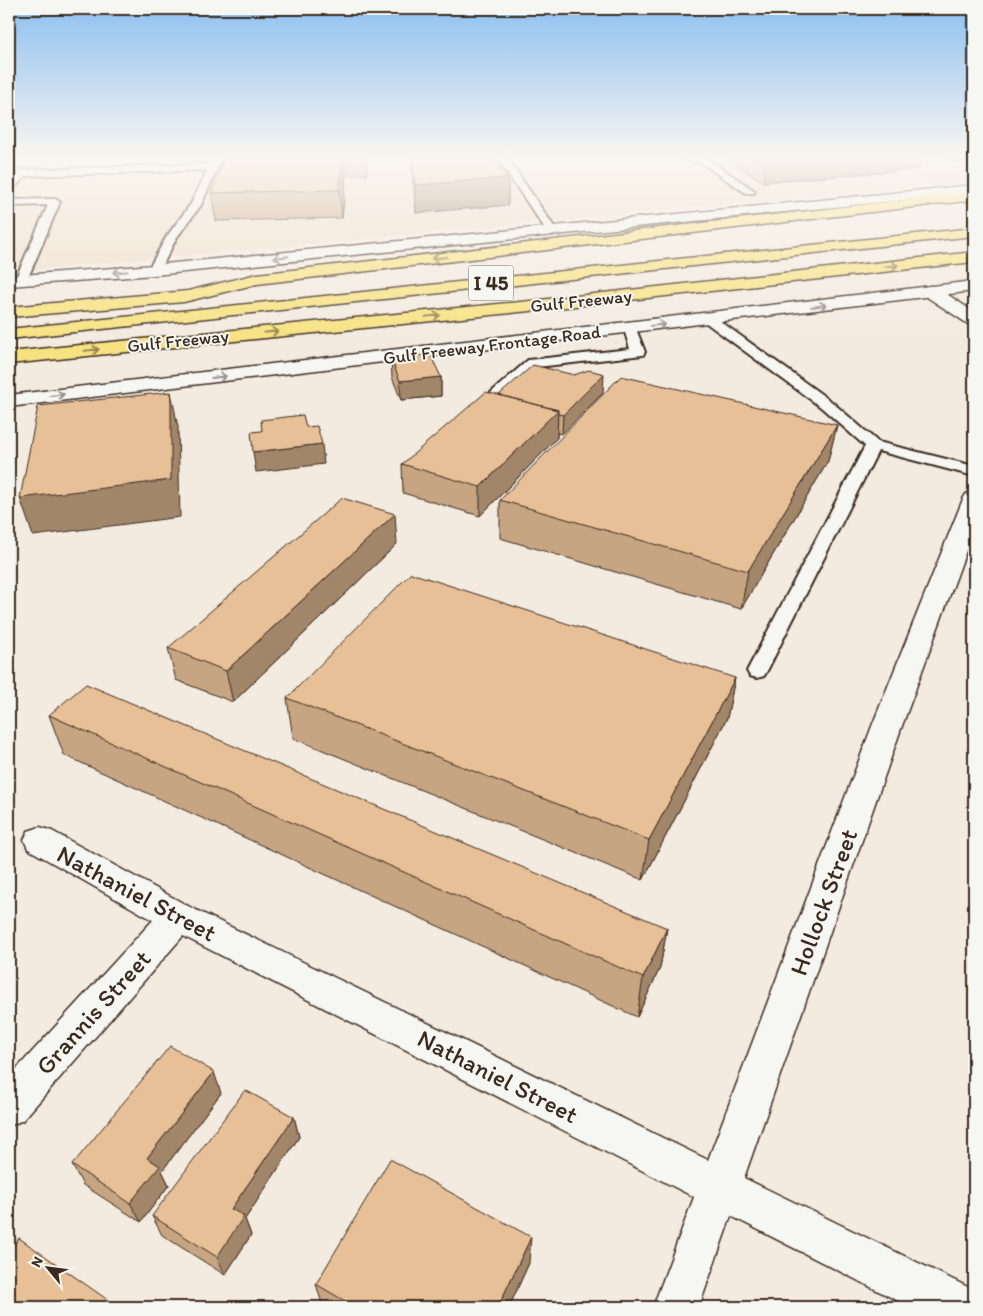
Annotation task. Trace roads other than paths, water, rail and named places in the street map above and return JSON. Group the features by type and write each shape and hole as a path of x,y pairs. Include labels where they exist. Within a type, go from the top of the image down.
{"highway":[{"path":"184,296 257,279 772,219"},
{"name":"Gulf Freeway","path":"9,334 974,232"},
{"name":"I 45","path":"9,312 608,254"},
{"name":"Gulf Freeway","path":"9,358 530,306 974,256"},
{"path":"530,306 974,272"}],"main road":[{"path":"15,280 154,270 668,219"},
{"name":"Gulf Freeway Frontage Road","path":"9,401 974,286"},
{"path":"930,291 974,320"},
{"name":"Hollock Street","path":"676,1307 887,726 974,499"},
{"name":"Nathaniel Street","path":"40,840 178,917 958,1307"},
{"name":"Grannis Street","path":"9,1106 178,917"}],"lane":[{"path":"15,280 46,219"},
{"path":"154,270 172,236 185,219"},
{"path":"544,219 552,231"},
{"path":"709,319 827,406 873,445 974,471"},
{"path":"467,419 533,363 638,352 630,328"},
{"path":"525,341 533,363"},
{"path":"757,671 873,445"}]}
